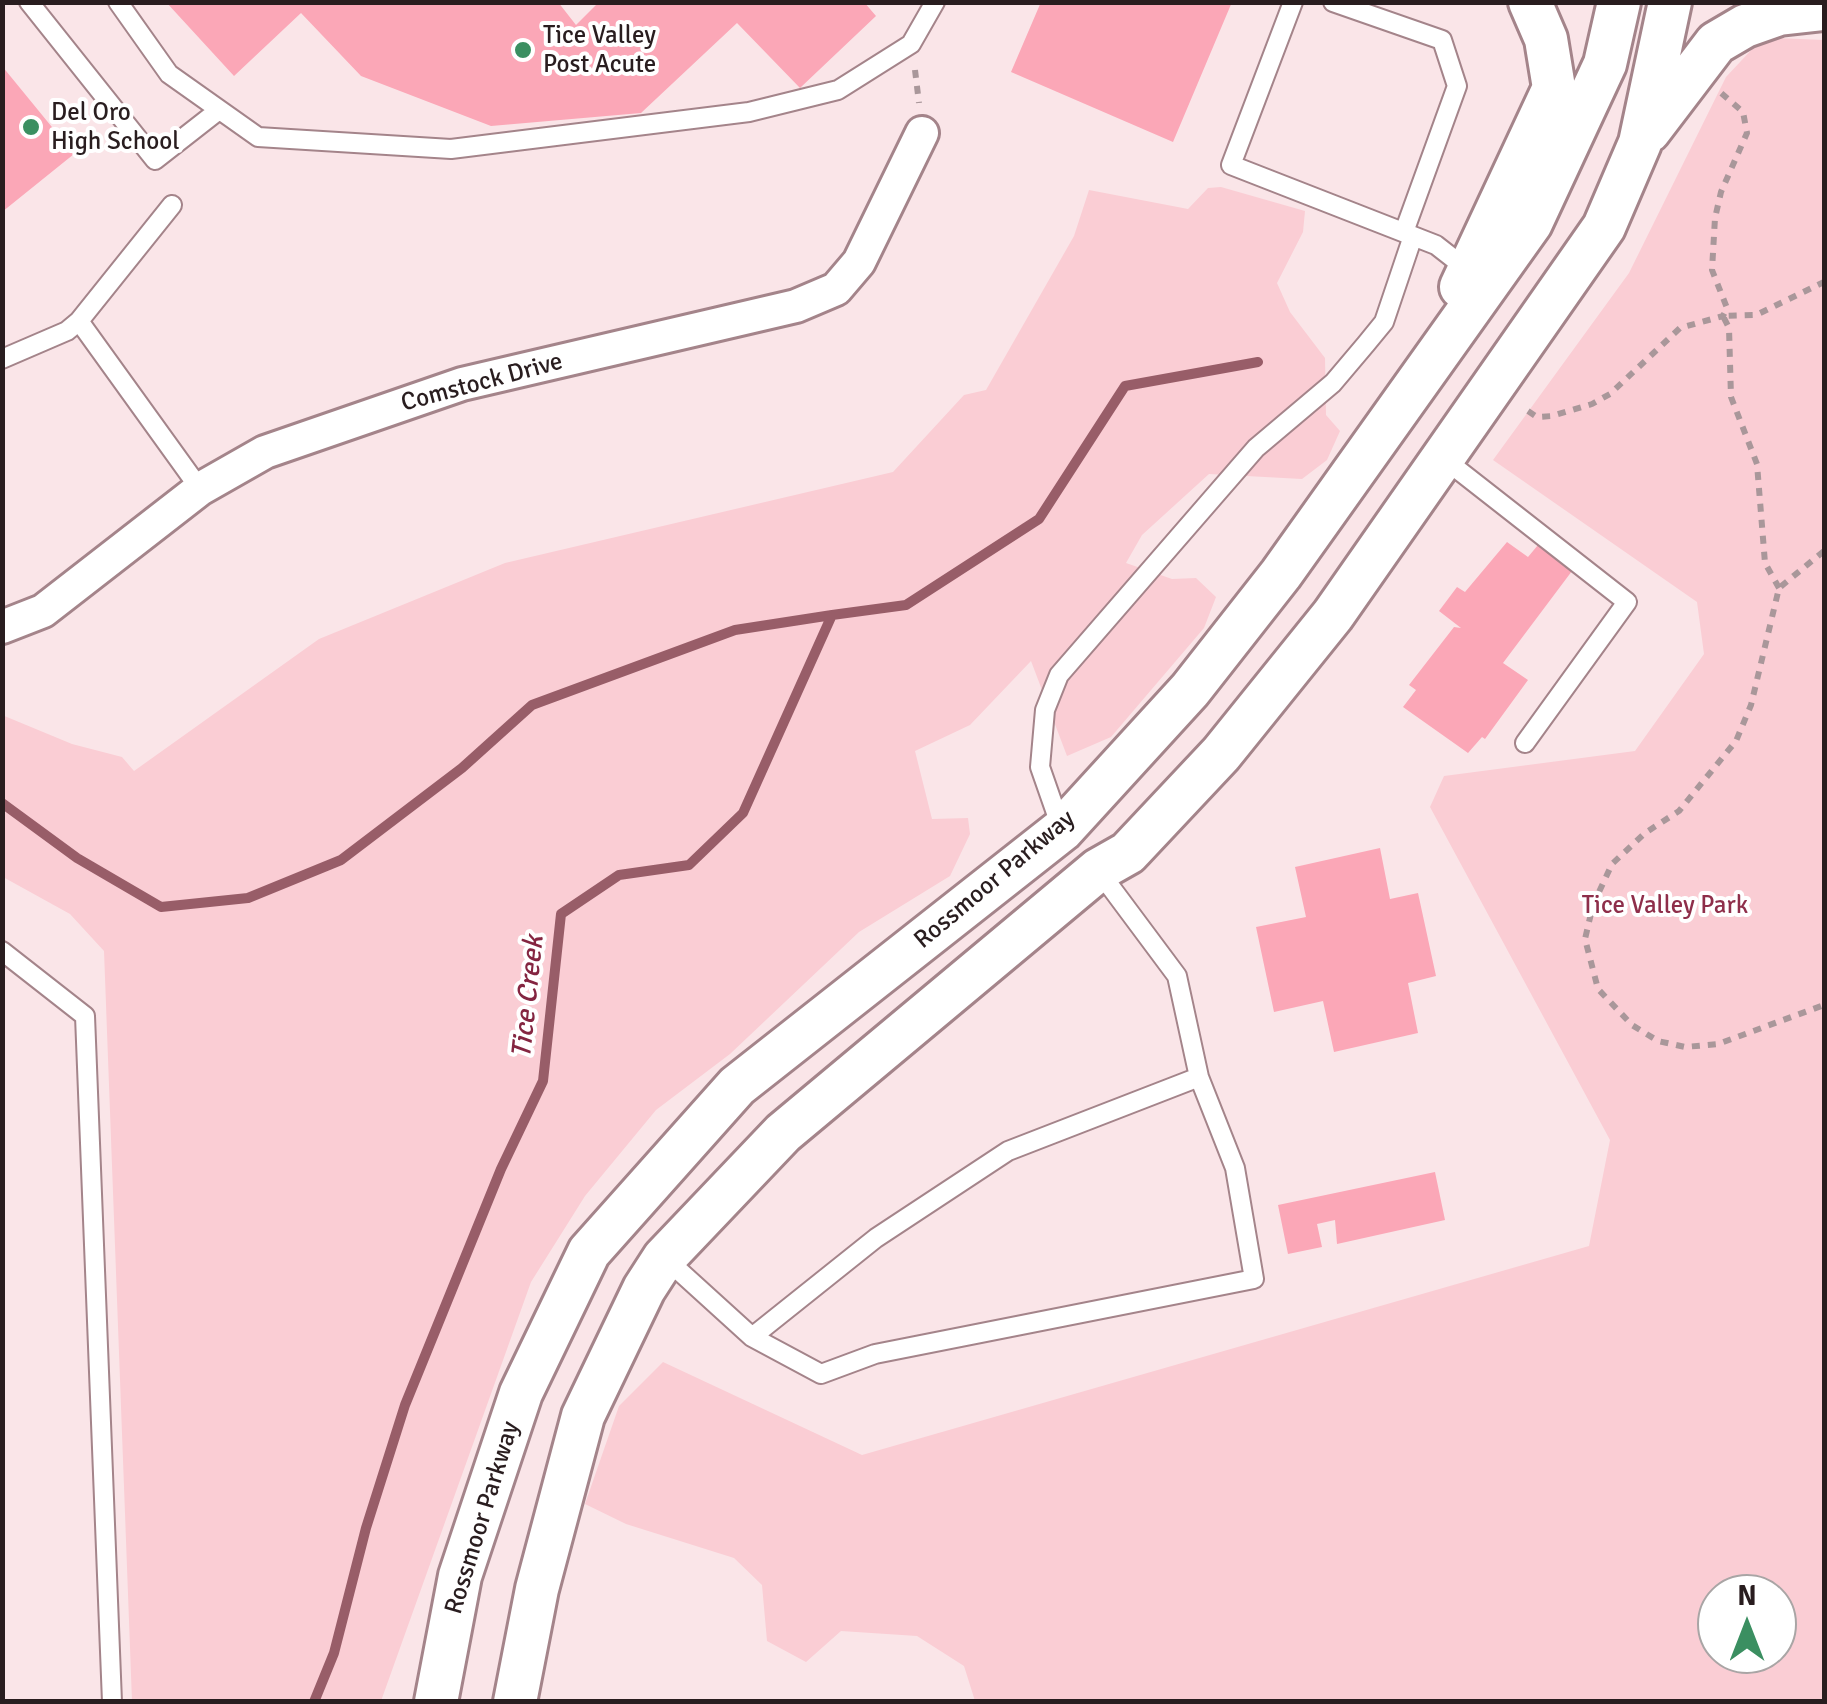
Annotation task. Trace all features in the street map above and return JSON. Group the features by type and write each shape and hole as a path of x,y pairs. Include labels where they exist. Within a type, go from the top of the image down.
{"street":[{"path":"1478,278 1554,88 1546,39 1530,2"},
{"path":"1478,278 1531,223 1606,64 1620,2"},
{"path":"1640,144 1670,2"},
{"path":"514,1702 537,1589 583,1416 644,1289 664,1258 783,1133 1098,870 1128,853 1222,754 1333,615 1604,226 1640,144 1674,93 1716,43 1745,26 1778,14 1824,10"},
{"name":"Comstock Drive","path":"2,627 44,611 200,489 265,452 462,384 796,306 836,289 858,262 922,133"},
{"name":"Rossmoor Parkway","path":"436,1702 460,1576 521,1393 589,1252 738,1086 1062,830 1190,690 1281,574 1404,402 1478,278"},
{"path":"1062,830 1098,870"},
{"path":"650,1182 700,1220"}],"lane":[{"path":"28,2 155,160 219,110"},
{"path":"118,2 169,74 258,137 451,148 749,112 838,90 911,44 935,2"},
{"path":"1292,2 1231,165 1436,245 1478,278"},
{"path":"1062,830 1040,767 1045,710 1058,675 1256,448 1333,383 1384,322 1457,86 1442,40 1334,2"},
{"path":"2,359 67,331 79,321 172,204"},
{"path":"79,321 200,489"},
{"path":"1442,458 1626,602 1525,743"},
{"path":"664,1258 752,1337 821,1374 875,1354 1254,1279 1235,1168 1200,1077 1177,976 1098,870"},
{"path":"2,951 85,1016 112,1702"},
{"path":"752,1337 876,1238 1008,1151 1200,1077"}],"path":[{"path":"1718,91 1743,112 1747,133 1721,192 1712,270 1727,308 1724,316 1729,328 1732,397 1757,464 1765,563 1779,588"},
{"path":"1528,410 1537,417 1552,416 1592,404 1610,394 1680,328 1724,316 1756,316 1824,282"},
{"path":"1824,550 1779,588 1751,706 1736,741 1679,811 1645,833 1612,864 1589,918 1585,949 1598,989 1612,1006 1644,1032 1673,1045 1718,1044 1824,1006"}],"green space":[{"name":"Tice Valley Park","path":"1776,38 1824,40 1824,1701 975,1701 964,1666 917,1636 841,1631 806,1662 767,1641 762,1585 734,1558 626,1524 585,1504 619,1406 663,1362 862,1455 1589,1246 1610,1140 1430,807 1444,776 1635,751 1704,654 1697,602 1493,460 1629,273 1726,77 1755,46"},
{"path":"1221,187 1305,211 1303,232 1277,283 1290,312 1325,358 1326,415 1340,431 1327,460 1302,479 1209,474 1142,535 1126,563 1172,579 1196,578 1216,597 1204,628 1111,737 1067,756 1031,661 970,725 915,751 932,819 968,818 970,834 950,876 859,932 730,1054 656,1110 585,1196 531,1282 381,1701 132,1701 104,951 70,914 3,877 2,715 72,744 122,757 134,771 319,639 505,563 893,472 964,395 986,390 1074,236 1089,190 1188,209 1208,188"}],"building":[{"name":"Tice Valley Post Acute","path":"166,2 558,2 576,25 599,2 864,2 876,16 800,88 737,23 641,113 491,126 361,76 301,13 234,76"},
{"path":"1041,2 1232,2 1173,142 1011,72"},
{"path":"2,66 74,154 2,212"},
{"path":"1507,542 1528,557 1538,545 1572,571 1503,663 1528,680 1485,739 1482,737 1468,753 1403,707 1416,690 1409,685 1454,627 1461,628 1439,611 1457,587 1465,592"},
{"path":"1380,848 1390,899 1418,893 1436,976 1408,983 1418,1033 1334,1052 1323,1001 1274,1012 1256,927 1306,917 1295,867"},
{"path":"1435,1172 1445,1220 1337,1244 1335,1220 1317,1224 1322,1247 1288,1254 1278,1205"}],"waterway":[{"name":"Tice Creek","path":"314,1702 334,1653 366,1528 405,1405 501,1169 543,1081 561,914 619,875 689,865 743,813 832,615 906,605 1039,519 1125,386 1258,362"},
{"path":"2,803 77,858 161,907 248,898 341,860 462,768 532,705 735,630 832,615"}],"place":[{"name":"Tice Valley Post Acute","path":"523,50"},
{"name":"Del Oro High School","path":"31,127"}]}
